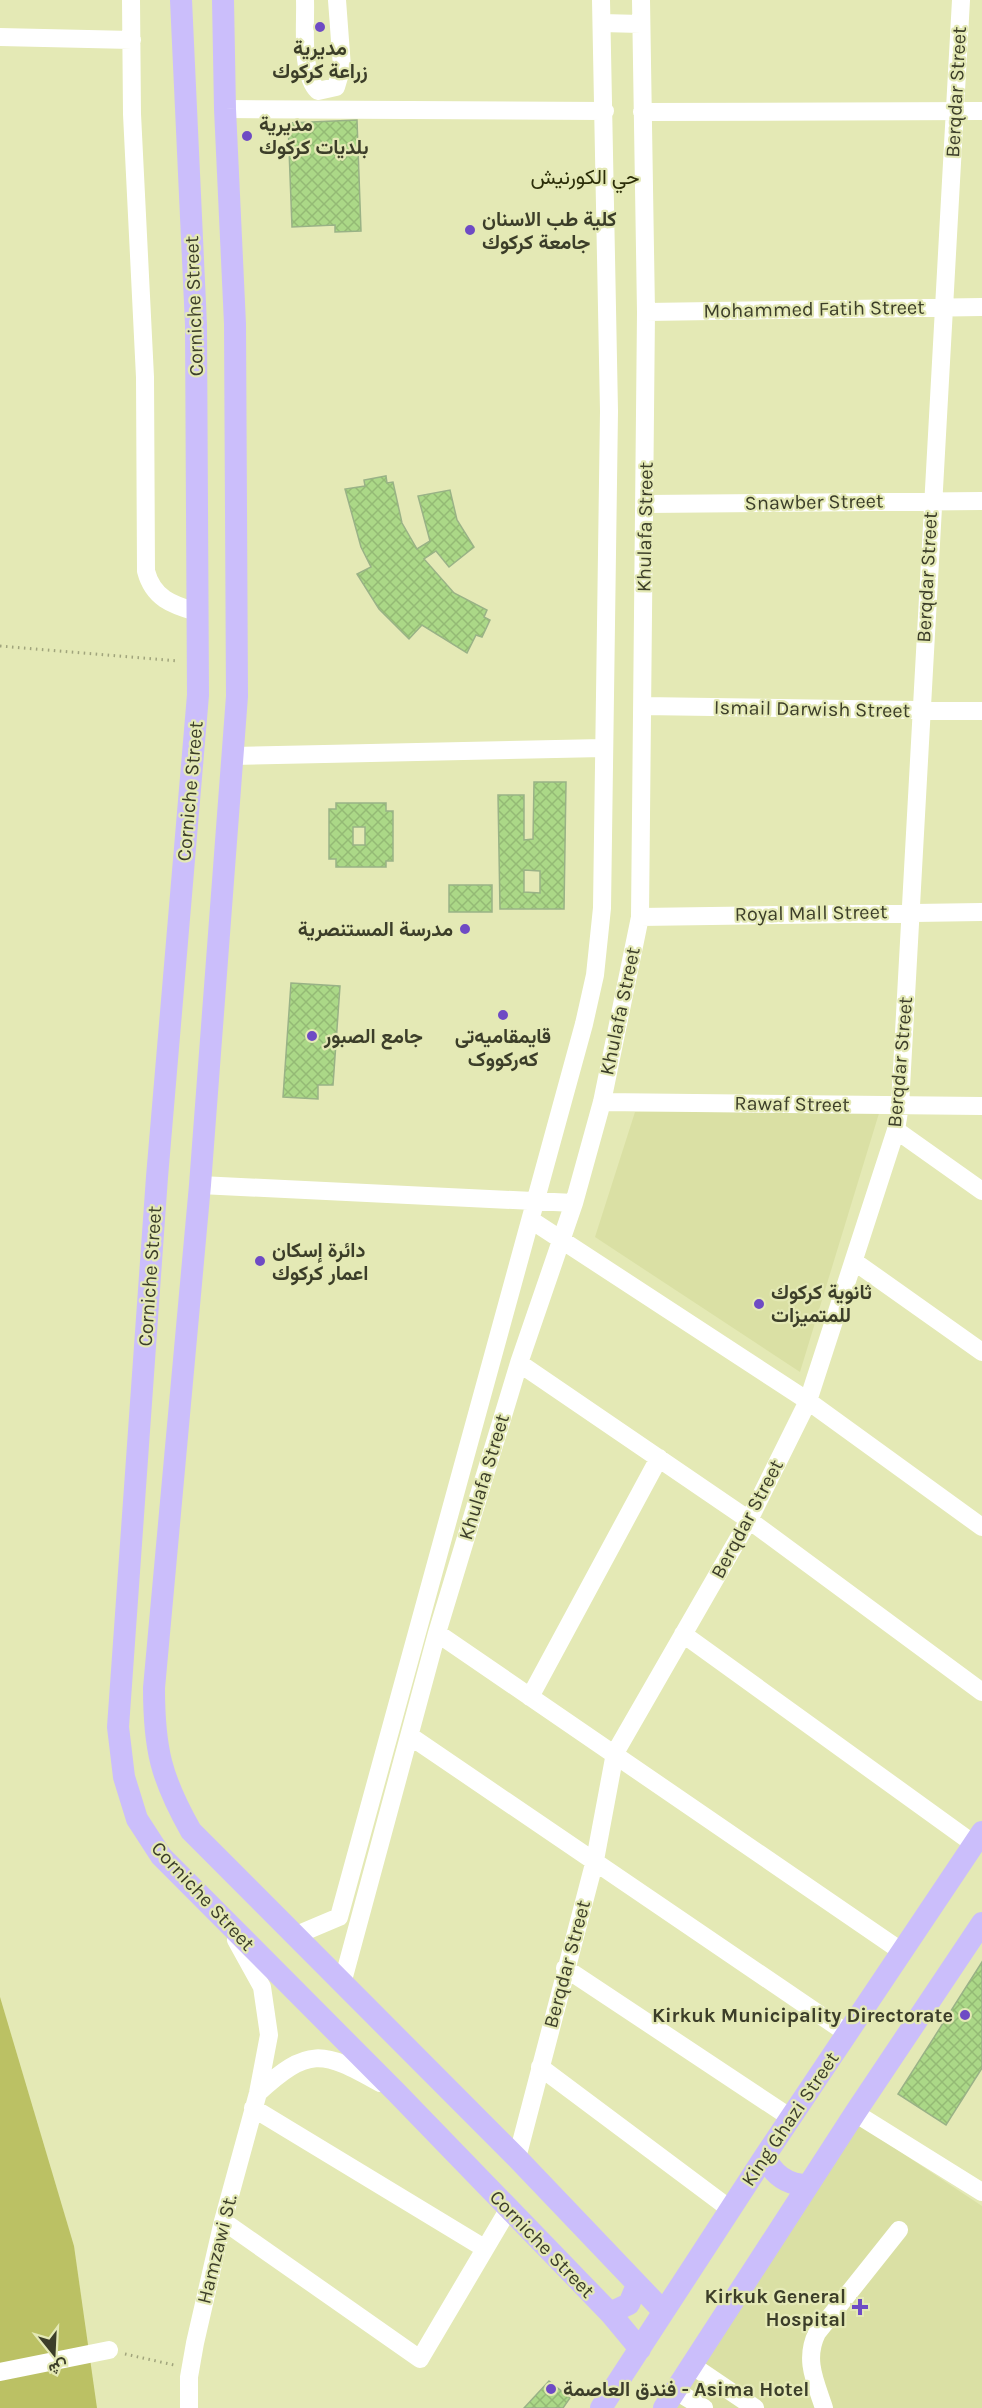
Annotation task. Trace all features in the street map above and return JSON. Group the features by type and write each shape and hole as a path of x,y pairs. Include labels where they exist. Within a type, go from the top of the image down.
{"main road":[{"name":"Corniche Street","path":"181,0 196,325 198,695 157,1177 130,1552 118,1728 124,1777 137,1819 161,1856 396,2092 610,2313 640,2349"},
{"name":"Corniche Street","path":"223,0 225,109 235,324 237,696 200,1185 154,1688 154,1734 164,1779 191,1831 517,2158 663,2311"},
{"path":"197,425 236,423"},
{"path":"197,487 236,487"},
{"path":"130,1552 165,1554"},
{"name":"King Ghazi Street","path":"601,2408 765,2156 978,1838"},
{"path":"670,2399 855,2113 982,1923"},
{"path":"765,2156 774,2172 781,2178 799,2185 808,2185"},
{"path":"610,2313 629,2304 637,2285"}],"street":[{"path":"131,0 132,114 145,377 146,571 150,587 175,606 197,612"},
{"path":"305,0 307,71 311,84 318,91 336,87 340,78 342,67 337,0"},
{"path":"294,1936 339,1917 537,1200 595,975 603,908 603,748 609,411 605,111 601,0"},
{"name":"Khulafa Street","path":"342,1984 437,1632 519,1363 574,1203 602,1102 640,917 646,312 641,0"},
{"name":"Berqdar Street","path":"517,2158 595,1860 615,1753 749,1521 808,1401 896,1130 900,1106 931,501 961,0"},
{"path":"602,23 641,24"},
{"path":"0,37 132,40"},
{"path":"225,109 605,111"},
{"path":"642,112 982,111"},
{"name":"Mohammed Fatih Street","path":"646,312 982,307"},
{"name":"Snawber Street","path":"645,504 982,501"},
{"name":"Ismail Darwish Street","path":"643,705 982,711"},
{"path":"232,756 603,748"},
{"name":"Royal Mall Street","path":"640,917 910,911 982,912"},
{"name":"Rawaf Street","path":"602,1102 982,1106"},
{"path":"896,1130 982,1191"},
{"path":"200,1185 574,1203"},
{"path":"531,1220 808,1401 982,1527"},
{"path":"855,1262 982,1352"},
{"path":"519,1363 749,1521 982,1692"},
{"path":"530,1697 659,1458"},
{"path":"437,1632 901,1952"},
{"path":"683,1634 978,1838"},
{"path":"410,1736 848,2034"},
{"name":"Hamzawi St.","path":"189,2408 190,2368 222,2221 255,2101 269,2035 266,2001 256,1972 220,1916"},
{"path":"565,1968 791,2118"},
{"path":"396,2092 336,2060 318,2058 302,2060 284,2069 255,2101 484,2248"},
{"path":"540,2067 730,2209"},
{"path":"855,2113 982,2192"},
{"path":"222,2221 420,2359 508,2210"},
{"path":"824,2408 813,2372 810,2348 817,2333 899,2230"},
{"path":"0,2372 109,2350"},
{"path":"693,2366 755,2408"},
{"path":"670,2399 704,2408"}],"path":[{"path":"0,646 198,663"},
{"path":"109,2350 190,2368"}],"shaded area":[{"name":"ثانوية كركوك للمتميزات","path":"880,1110 800,1372 595,1237 635,1112"},
{"path":"0,1997 74,2246 97,2408 0,2408"},
{"name":"Kirkuk General Hospital","path":"857,2123 982,2206 982,2408 673,2408"}],"building":[{"path":"357,120 361,231 335,232 335,225 292,227 288,123"},
{"path":"386,476 387,483 393,482 402,523 417,549 430,541 418,496 450,490 457,520 474,547 449,567 436,551 424,559 454,593 487,610 484,617 490,620 482,637 476,635 467,653 422,625 409,639 379,609 357,574 371,567 361,547 345,489 365,486 364,480"},
{"path":"534,782 566,782 564,909 500,909 498,795 524,795 524,840 533,839","holes":["524,870 540,871 540,893 524,892"]},
{"path":"336,803 386,803 386,811 393,811 393,861 386,861 386,867 336,867 336,859 329,859 329,809 336,809","holes":["353,827 365,827 365,845 353,845"]},
{"path":"449,885 492,885 492,912 449,912"},
{"name":"جامع الصبور","path":"291,983 340,986 333,1085 318,1085 318,1099 283,1097"},
{"name":"Kirkuk Municipality Directorate","path":"982,1962 982,2068 946,2125 898,2094"},
{"name":"فندق العاصمة - Asima Hotel","path":"549,2381 570,2398 563,2408 524,2408"}],"place":[{"name":"مديرية زراعة كركوك","path":"320,27"},
{"name":"مديرية بلديات كركوك","path":"247,136"},
{"name":"كلية طب الاسنان جامعة كركوك","path":"470,230"},
{"name":"مدرسة المستنصرية","path":"465,929"},
{"name":"قایمقامیەتی کەرکووک","path":"503,1015"},
{"name":"جامع الصبور","path":"312,1036"},
{"name":"دائرة إسكان اعمار كركوك","path":"260,1261"},
{"name":"ثانوية كركوك للمتميزات","path":"759,1304"},
{"name":"Kirkuk Municipality Directorate","path":"965,2015"},
{"name":"Kirkuk General Hospital","path":"860,2307"},
{"name":"فندق العاصمة - Asima Hotel","path":"551,2389"}],"district":[{"name":"حي الكورنيش","path":"585,177"}]}
